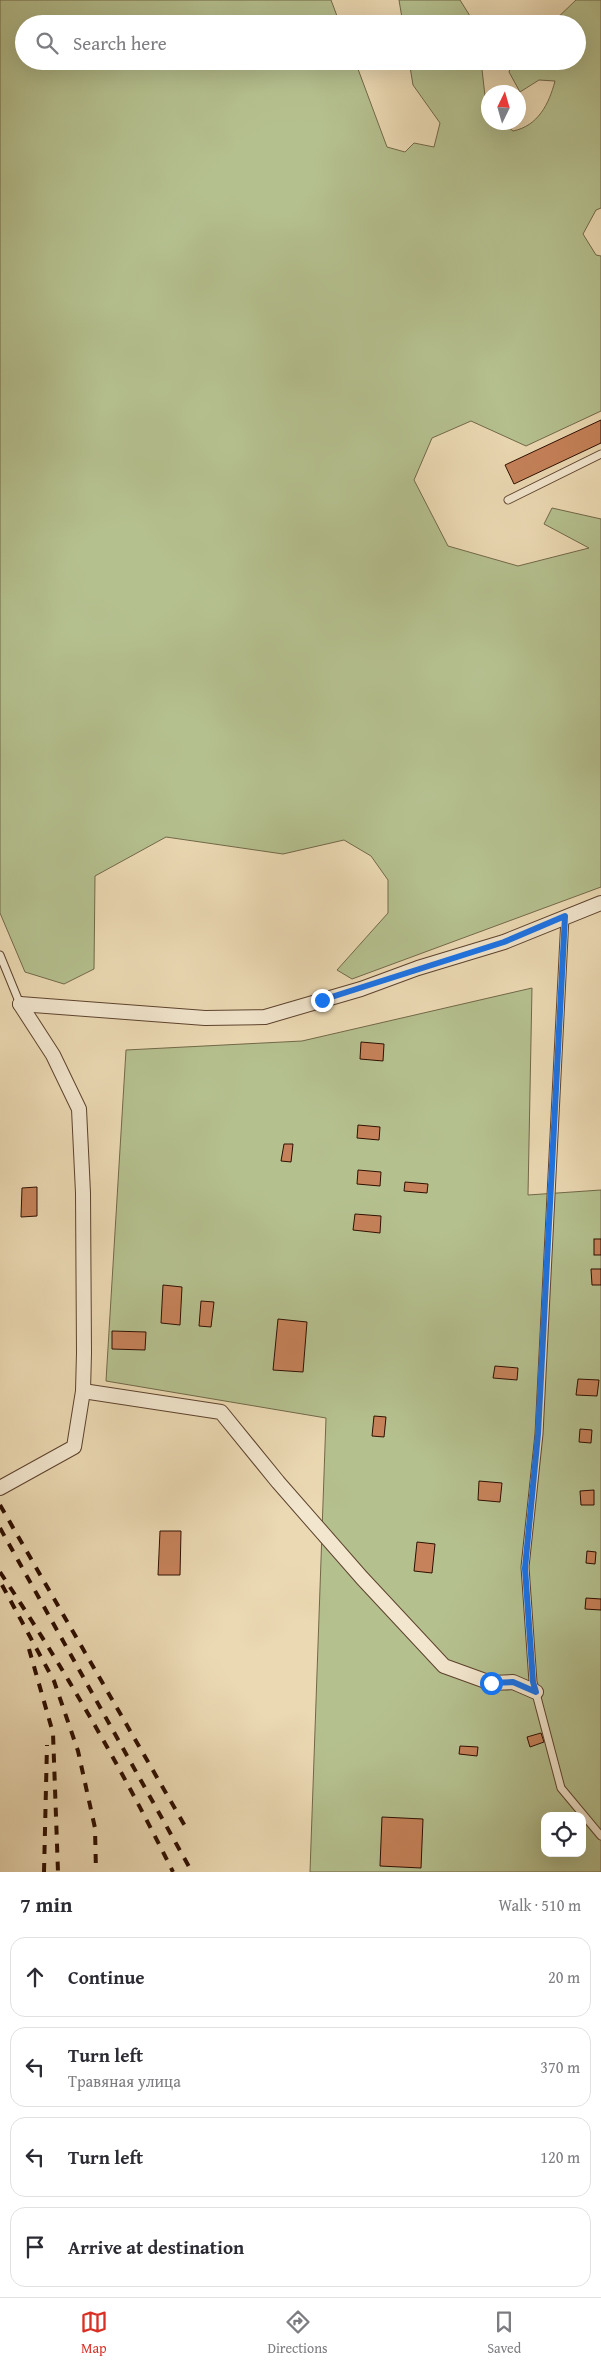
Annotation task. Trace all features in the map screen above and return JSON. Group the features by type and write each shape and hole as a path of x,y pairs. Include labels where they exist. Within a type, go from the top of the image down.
{"street":[{"path":"20,1004 205,1018 265,1017 361,989 418,968 504,942 601,903"},
{"path":"0,1488 74,1447 83,1391 83,1193 79,1109 53,1055 20,1004"},
{"path":"83,1391 221,1412 278,1482 362,1578 444,1666 491,1683 513,1682 536,1692"}],"lane":[{"path":"508,500 601,454"},
{"path":"565,916 538,1434 525,1568 533,1682 561,1788 601,1836"},
{"path":"0,955 20,1004"}],"green space":[{"path":"0,0 331,0 337,15 15,15 15,70 358,70 387,147 405,152 414,143 434,147 440,123 413,85 410,70 482,70 484,85 481,85 481,130 526,130 526,126 536,119 546,106 555,81 539,80 526,88 526,85 516,85 510,70 586,70 586,15 560,15 576,0 601,0 601,208 596,210 583,234 596,255 601,256 601,411 526,446 471,421 432,438 414,480 448,546 518,566 589,548 544,524 552,508 601,519 601,887 352,979 337,970 388,913 388,880 371,856 344,840 283,854 166,837 95,876 94,969 64,984 25,972 0,913"},
{"path":"399,0 460,0 469,15 402,15"},
{"path":"532,988 528,1195 601,1190 601,1872 310,1872 326,1418 106,1381 126,1050 302,1041"}],"building":[{"path":"601,420 601,443 514,484 505,465"},
{"path":"361,1042 384,1044 383,1061 360,1059"},
{"path":"358,1125 380,1127 379,1140 357,1138"},
{"path":"284,1144 293,1144 291,1162 281,1161"},
{"path":"358,1170 381,1172 380,1186 357,1184"},
{"path":"405,1182 428,1184 427,1193 404,1191"},
{"path":"37,1187 37,1216 21,1217 22,1188"},
{"path":"355,1214 381,1216 380,1233 353,1230"},
{"path":"594,1239 601,1239 601,1255 594,1255"},
{"path":"591,1269 601,1269 601,1285 592,1285"},
{"path":"163,1285 182,1287 180,1325 161,1323"},
{"path":"201,1301 214,1302 211,1327 199,1326"},
{"path":"278,1319 307,1322 303,1372 273,1370"},
{"path":"112,1331 146,1332 145,1350 112,1349"},
{"path":"495,1366 518,1368 517,1380 493,1378"},
{"path":"578,1379 599,1380 597,1396 576,1395"},
{"path":"374,1416 386,1417 384,1437 372,1436"},
{"path":"580,1429 592,1430 591,1443 579,1442"},
{"path":"479,1481 502,1483 500,1502 478,1500"},
{"path":"594,1490 594,1505 581,1505 580,1491"},
{"path":"160,1531 181,1531 180,1575 158,1575"},
{"path":"417,1542 435,1544 432,1573 414,1571"},
{"path":"587,1551 596,1552 595,1564 586,1563"},
{"path":"586,1598 601,1599 601,1610 585,1609"},
{"path":"541,1733 544,1742 530,1747 527,1737"},
{"path":"460,1746 478,1747 477,1756 459,1754"},
{"path":"382,1817 423,1819 421,1868 380,1866"}],"railway":[{"path":"0,1505 185,1826"},
{"path":"0,1528 192,1872"},
{"path":"0,1572 47,1645 91,1719 173,1872"},
{"path":"2,1585 54,1681 78,1751 95,1828 96,1872"},
{"path":"29,1649 53,1733 58,1872"},
{"path":"44,1872 47,1745"}],"route":[{"path":"322,1000 504,942 565,916 538,1434 525,1568 533,1682 536,1692 513,1682 491,1683"}]}
